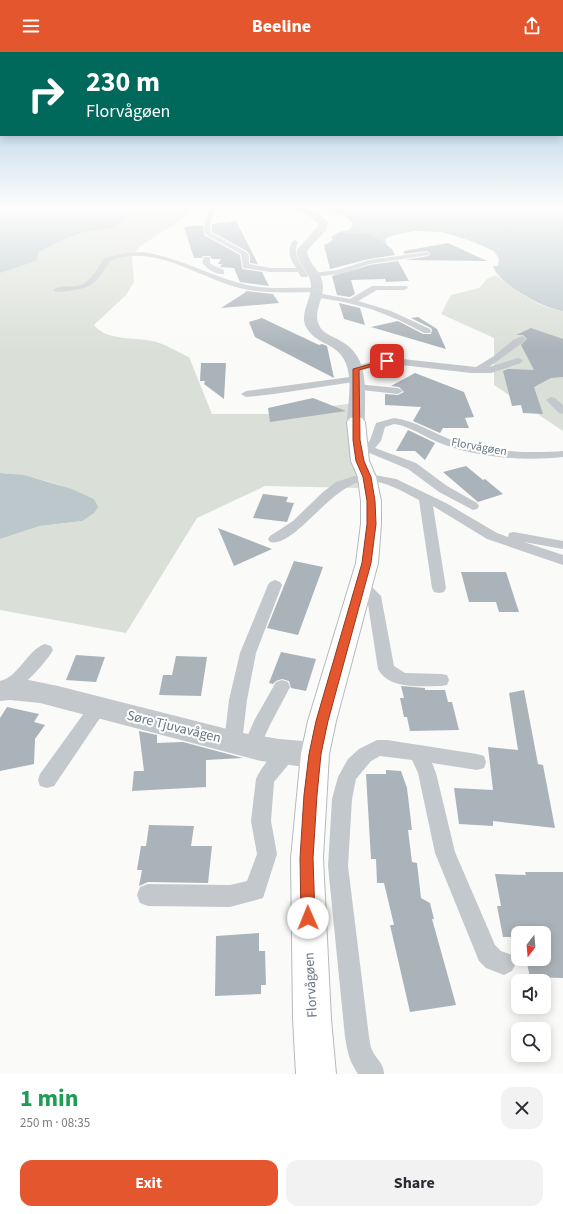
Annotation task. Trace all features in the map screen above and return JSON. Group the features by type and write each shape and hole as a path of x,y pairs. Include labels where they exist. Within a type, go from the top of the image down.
{"main road":[{"name":"Florvågøen","path":"316,1074 312,1019 307,858 310,795 315,754 322,721 358,589 367,563 371,524 371,501 367,477 360,461 361,440"}],"street":[{"path":"303,255 304,261 317,282 311,312 313,327 316,331 342,347 354,362 356,378"},
{"name":"Florvågøen","path":"356,378 361,440"},
{"name":"Søre Tjuvavågen","path":"1,690 20,689 68,699 120,714 142,717 242,744 287,753 315,754"}],"lane":[{"path":"57,290 83,287 98,276 107,260 128,255"},
{"path":"149,255 164,257 219,279 244,287 258,289 315,291 382,310 427,331"},
{"path":"245,255 246,266 271,270 301,270"},
{"path":"292,255 315,291"},
{"path":"314,275 340,272 369,262 422,255"},
{"path":"207,259 206,263 211,268 227,276 219,279"},
{"path":"350,302 375,288 404,288"},
{"path":"471,370 485,366 498,358 514,344 522,340"},
{"path":"356,378 377,363 393,361 471,370 491,370 518,361"},
{"path":"246,394 274,392 356,378 398,391"},
{"path":"551,400 563,411"},
{"name":"Florvågøen","path":"361,440 375,441 380,425 385,421 394,421 456,445 520,454 563,454"},
{"path":"361,440 412,466 443,489 474,506"},
{"path":"276,539 298,524 327,495 340,486 367,477 392,482 442,506 492,536 563,560"},
{"path":"425,498 439,588"},
{"path":"466,521 510,535 563,545"},
{"path":"275,585 248,653 238,700 242,744 256,735 282,687"},
{"path":"358,589 368,592 374,596 386,669 402,678 441,680"},
{"name":"Søre Tjuvavågen","path":"1,690 24,674 45,650"},
{"path":"47,780 98,707"},
{"path":"371,1074 371,1069 361,1057 357,1037 338,866 342,799 347,777 354,765 365,755 377,748 461,758 478,762"},
{"path":"148,895 230,896 255,890 267,854 261,821 265,779 287,753"},
{"path":"418,753 427,773 445,853 469,907 487,953 494,960 504,963"}],"shaded area":[{"path":"0,255 38,255 36,261 0,273"},
{"path":"38,255 134,255 132,257 134,282 126,295 94,325 106,334 121,338 157,342 189,357 212,414 275,414 361,402 358,488 265,486 197,518 126,633 0,610 0,539 40,526 82,521 94,499 71,489 36,478 0,473 0,273 35,261"},
{"path":"496,255 563,255 563,311 534,301 513,288 497,273 493,266 498,266 499,259"},
{"path":"496,275 527,298 563,311 563,431 494,385 494,338 441,314 451,295 479,288 487,279"},
{"path":"0,473 24,475 72,489 94,499 98,507 94,513 82,521 40,526 0,539"}],"building":[{"path":"193,255 239,255 242,269 262,272 269,286 240,282 234,268 220,267 222,264 218,264 221,259 212,259 210,256 194,258"},
{"path":"250,255 253,255 258,264 250,263"},
{"path":"326,255 395,255 369,259 330,269"},
{"path":"429,255 473,255 487,261 405,260"},
{"path":"398,261 409,281 386,282 385,279 351,280 355,294 350,297 337,295 332,276 370,265"},
{"path":"245,291 273,294 279,303 221,308 246,292"},
{"path":"339,303 360,308 365,325 344,319"},
{"path":"418,317 437,329 446,349 371,327 398,321 423,334 431,334 431,328 411,318"},
{"path":"262,318 319,345 322,344 327,346 334,378 255,337 249,322"},
{"path":"531,328 563,339 563,377 551,378 534,387 543,414 523,413 521,405 512,406 503,371 508,369 534,370 521,345 527,339 523,335 516,335"},
{"path":"201,363 226,363 224,399 204,384 205,381 200,381"},
{"path":"415,373 464,392 474,417 465,418 469,428 443,428 440,433 413,421 421,407 385,405 385,394 398,395 404,392 399,387 391,386"},
{"path":"313,398 346,411 270,422 268,408"},
{"path":"408,430 435,443 425,460 415,451 396,451"},
{"path":"466,466 503,494 478,502 443,472"},
{"path":"263,494 288,497 286,502 294,503 287,522 253,518"},
{"path":"218,528 272,549 234,566"},
{"path":"294,561 323,567 298,635 267,628"},
{"path":"461,572 506,572 519,612 499,612 496,602 469,602"},
{"path":"281,652 316,659 306,691 291,688 289,681 282,679 273,684 269,683"},
{"path":"76,655 105,657 96,682 66,680"},
{"path":"176,656 207,657 201,696 159,695 163,675 172,675"},
{"path":"401,686 425,688 425,690 445,690 448,702 452,702 459,730 410,731 407,717 404,717 400,698 404,698"},
{"path":"524,690 538,764 543,765 555,828 493,821 493,826 459,824 454,788 493,790 488,747 518,750 509,693"},
{"path":"7,707 39,714 34,722 45,725 35,739 34,764 0,771 0,718"},
{"path":"139,731 157,735 157,743 183,742 243,758 206,760 206,787 132,791 134,771 144,771"},
{"path":"386,770 401,771 407,788 412,830 408,830 412,862 417,863 421,898 430,903 434,919 432,919 456,1005 410,1012 390,925 394,925 384,883 377,883 376,859 371,859 366,774 386,774"},
{"path":"149,825 194,826 191,846 212,846 208,883 148,882 139,886 142,870 137,870 141,846 146,846"},
{"path":"525,872 563,872 563,978 551,978 551,974 529,974 528,966 551,966 551,926 511,926 511,937 503,937 497,906 501,906 495,874 526,875"},
{"path":"259,933 259,951 265,951 266,985 261,985 261,994 215,996 216,936"}],"route":[{"path":"308,918 307,858 310,795 315,754 322,721 367,563 371,524 371,501 367,477 362,468 356,440 356,369 387,361"}]}
